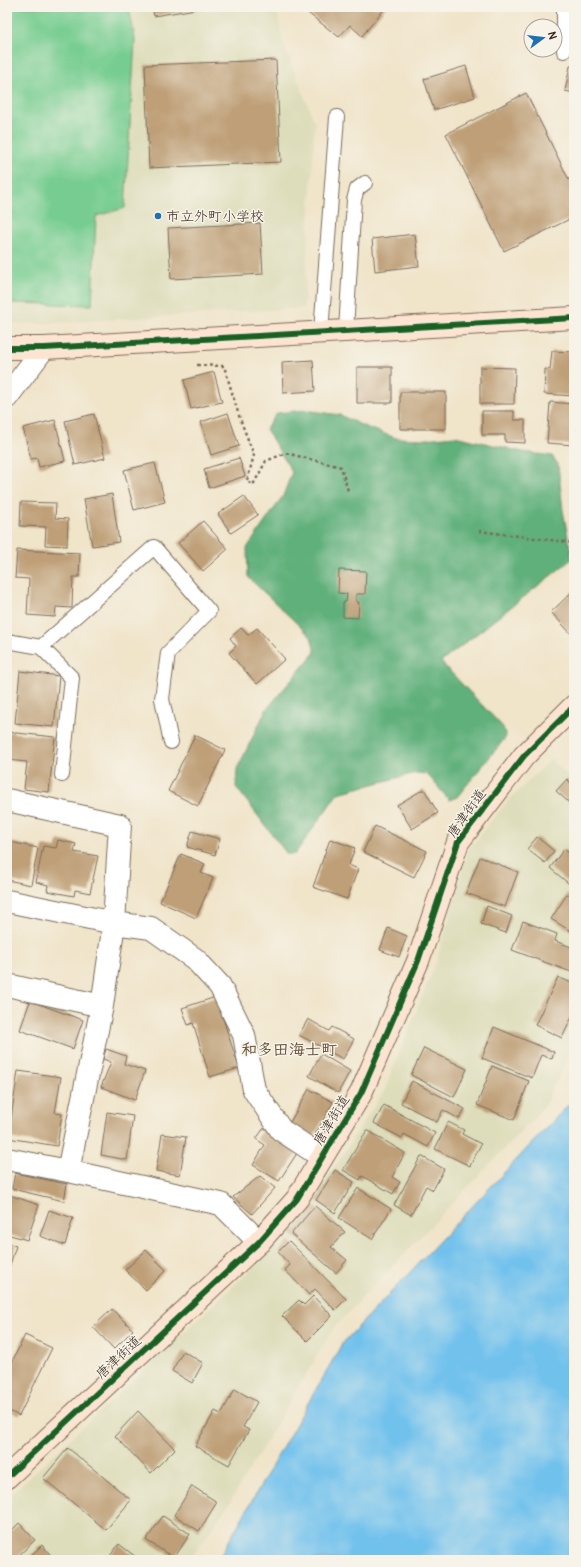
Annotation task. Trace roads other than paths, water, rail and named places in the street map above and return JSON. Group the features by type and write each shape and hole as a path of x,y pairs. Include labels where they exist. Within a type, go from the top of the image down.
{"street":[{"path":"7,348 44,348 574,318"},
{"path":"7,397 44,348"},
{"name":"唐津街道","path":"7,1477 259,1242 297,1199 361,1093 418,961 458,842 524,756 574,706"},
{"path":"7,800 120,825 114,923 102,1006 68,1171"},
{"path":"7,902 114,923 150,928 195,960 220,986 244,1035 254,1090 281,1130 322,1157"},
{"path":"7,986 102,1006"},
{"path":"7,1159 221,1204 259,1242"}],"lane":[{"path":"564,7 564,51"},
{"path":"321,332 337,117"},
{"path":"346,330 354,200 358,189 365,183"},
{"path":"41,647 154,547 210,611 168,653 162,699 172,742"},
{"path":"7,641 41,647 72,678 62,775"}],"water":[{"path":"574,1098 574,1560 218,1560 342,1344"}],"place":[{"name":"市立外町小学校","path":"158,216"}],"district":[{"name":"和多田海士町","path":"289,1049"}]}
